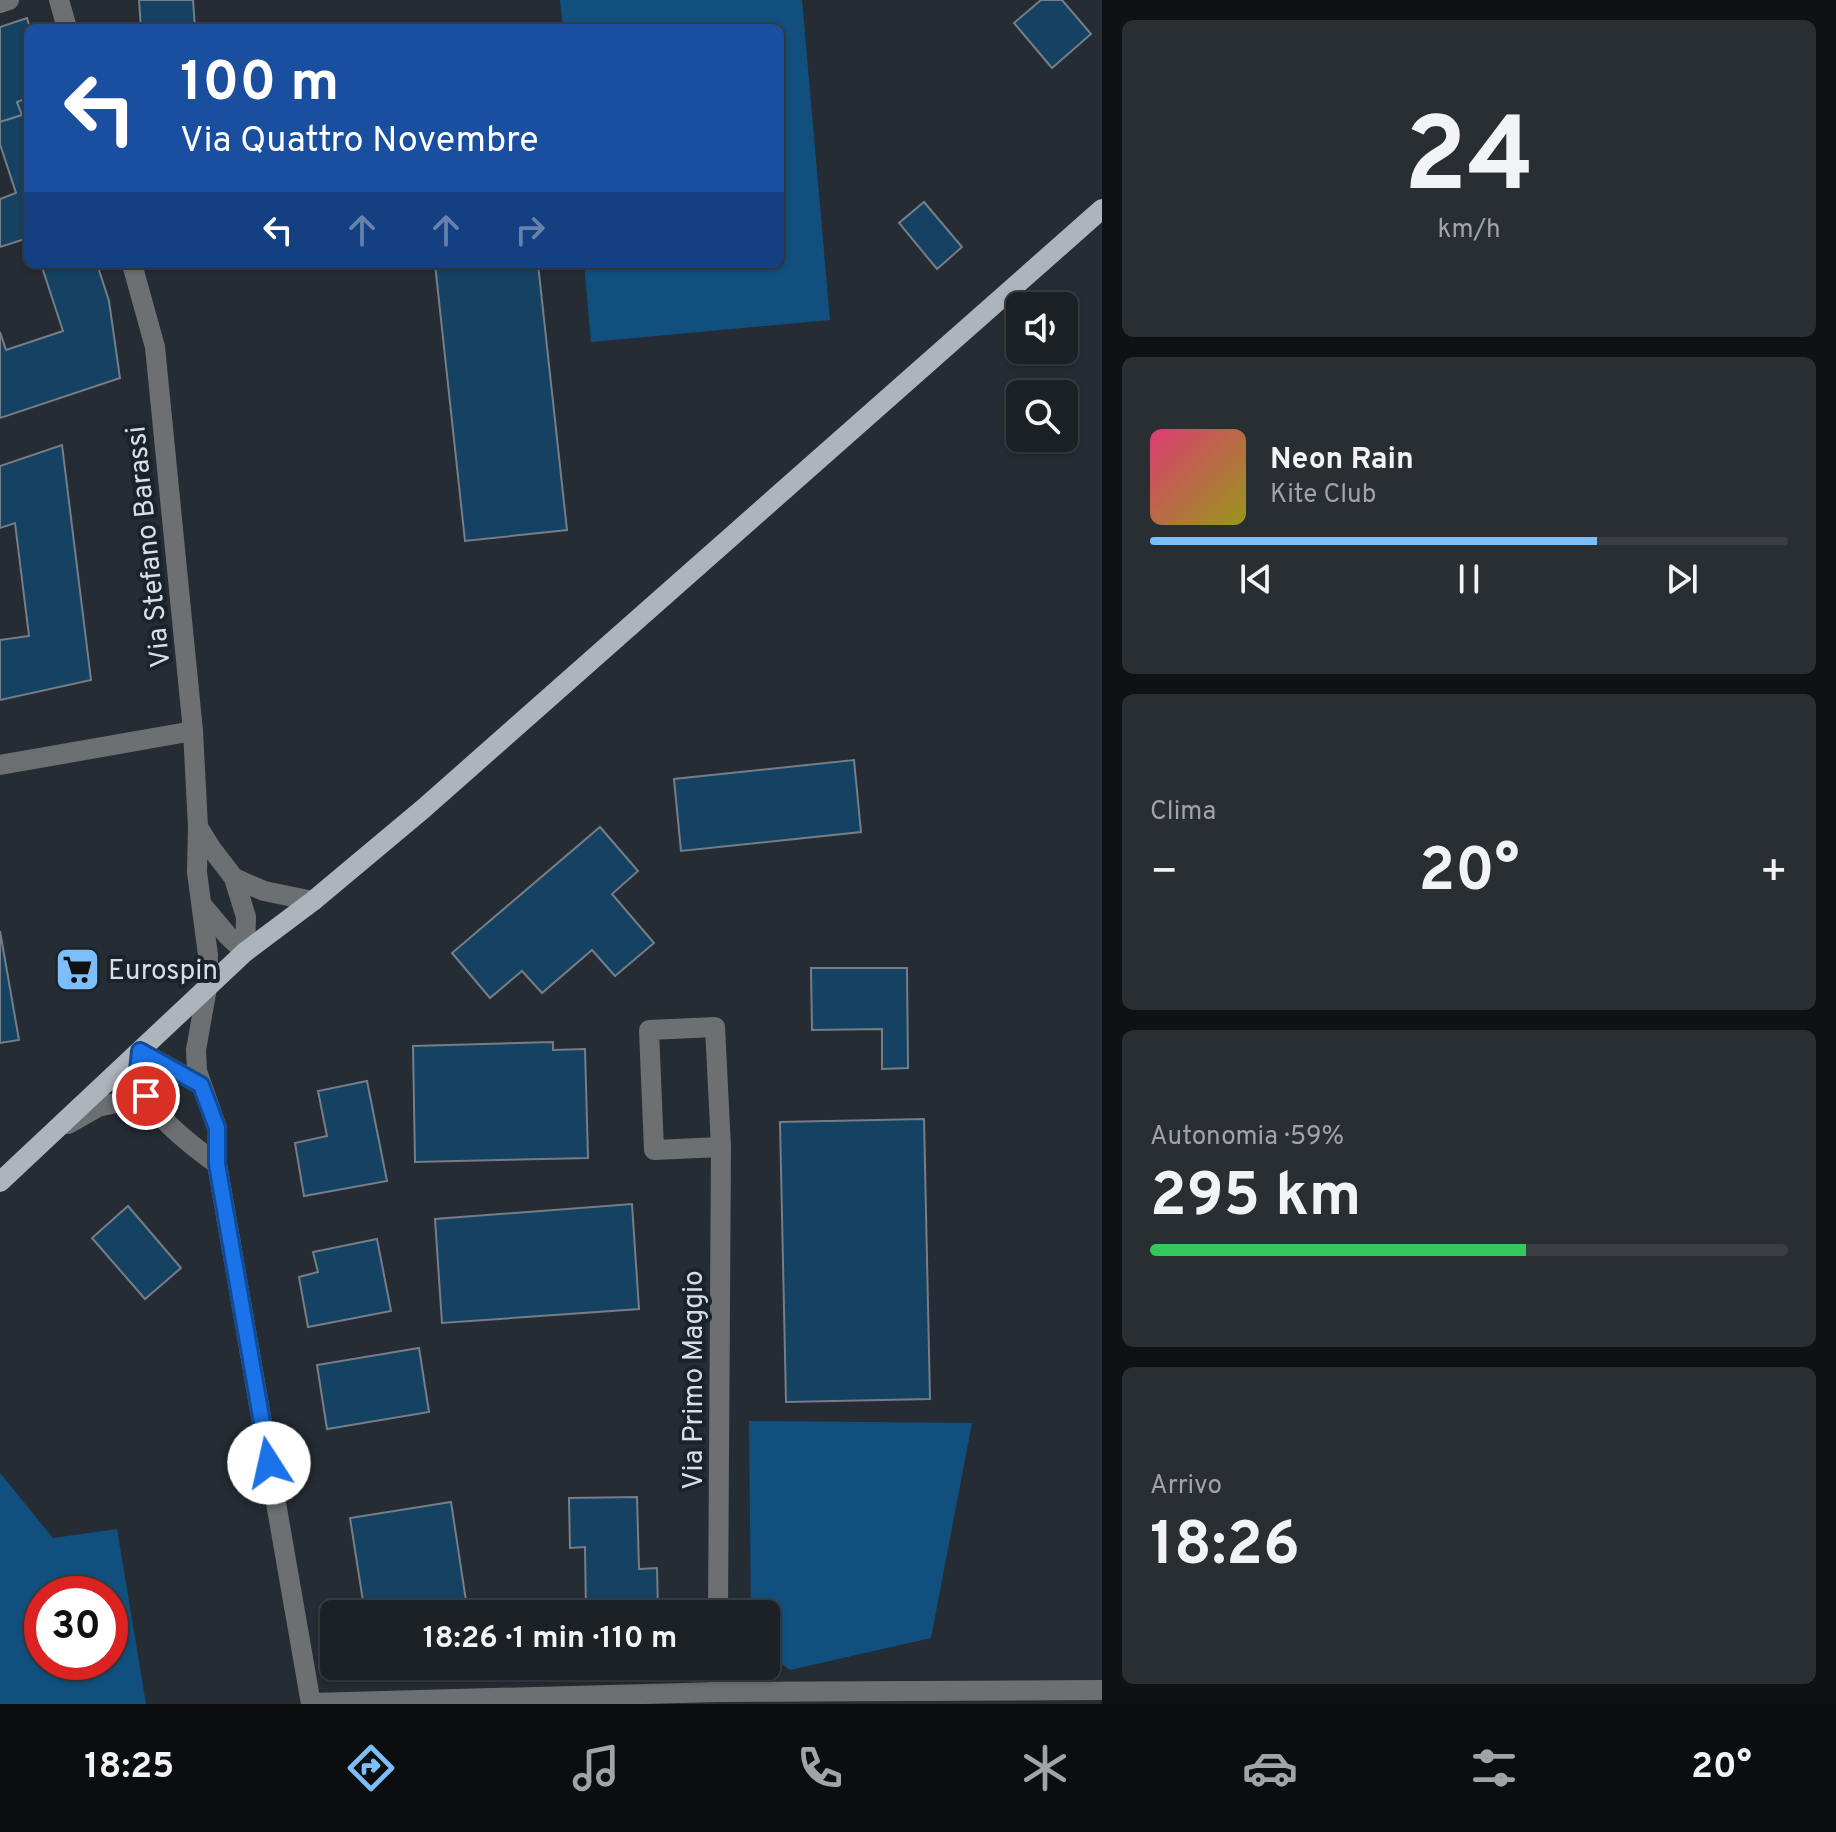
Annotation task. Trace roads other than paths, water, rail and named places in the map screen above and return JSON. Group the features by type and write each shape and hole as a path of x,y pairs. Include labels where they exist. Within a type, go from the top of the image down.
{"main road":[{"path":"0,1182 245,952 313,901 435,798 1102,209"}],"street":[{"path":"0,3 9,0"},
{"path":"59,0 66,24"},
{"name":"Via Stefano Barassi","path":"133,268 155,347 193,731 197,872 208,955 207,988 196,1050 197,1071 217,1128 217,1164 311,1703"},
{"path":"0,765 193,731"},
{"path":"198,827 234,878 246,917 245,952"},
{"path":"234,878 264,891 313,901"},
{"path":"202,905 245,952"},
{"name":"Via Primo Maggio","path":"718,1600 721,1147 715,1027 649,1030 654,1150 721,1147"},
{"path":"201,1085 140,1051 137,1080 146,1096 185,1141 217,1164"},
{"path":"58,1129 98,1107 146,1096"},
{"path":"718,1680 718,1692"},
{"path":"311,1703 718,1692 1102,1690"}],"place":[{"name":"Eurospin","path":"77,969"}]}
